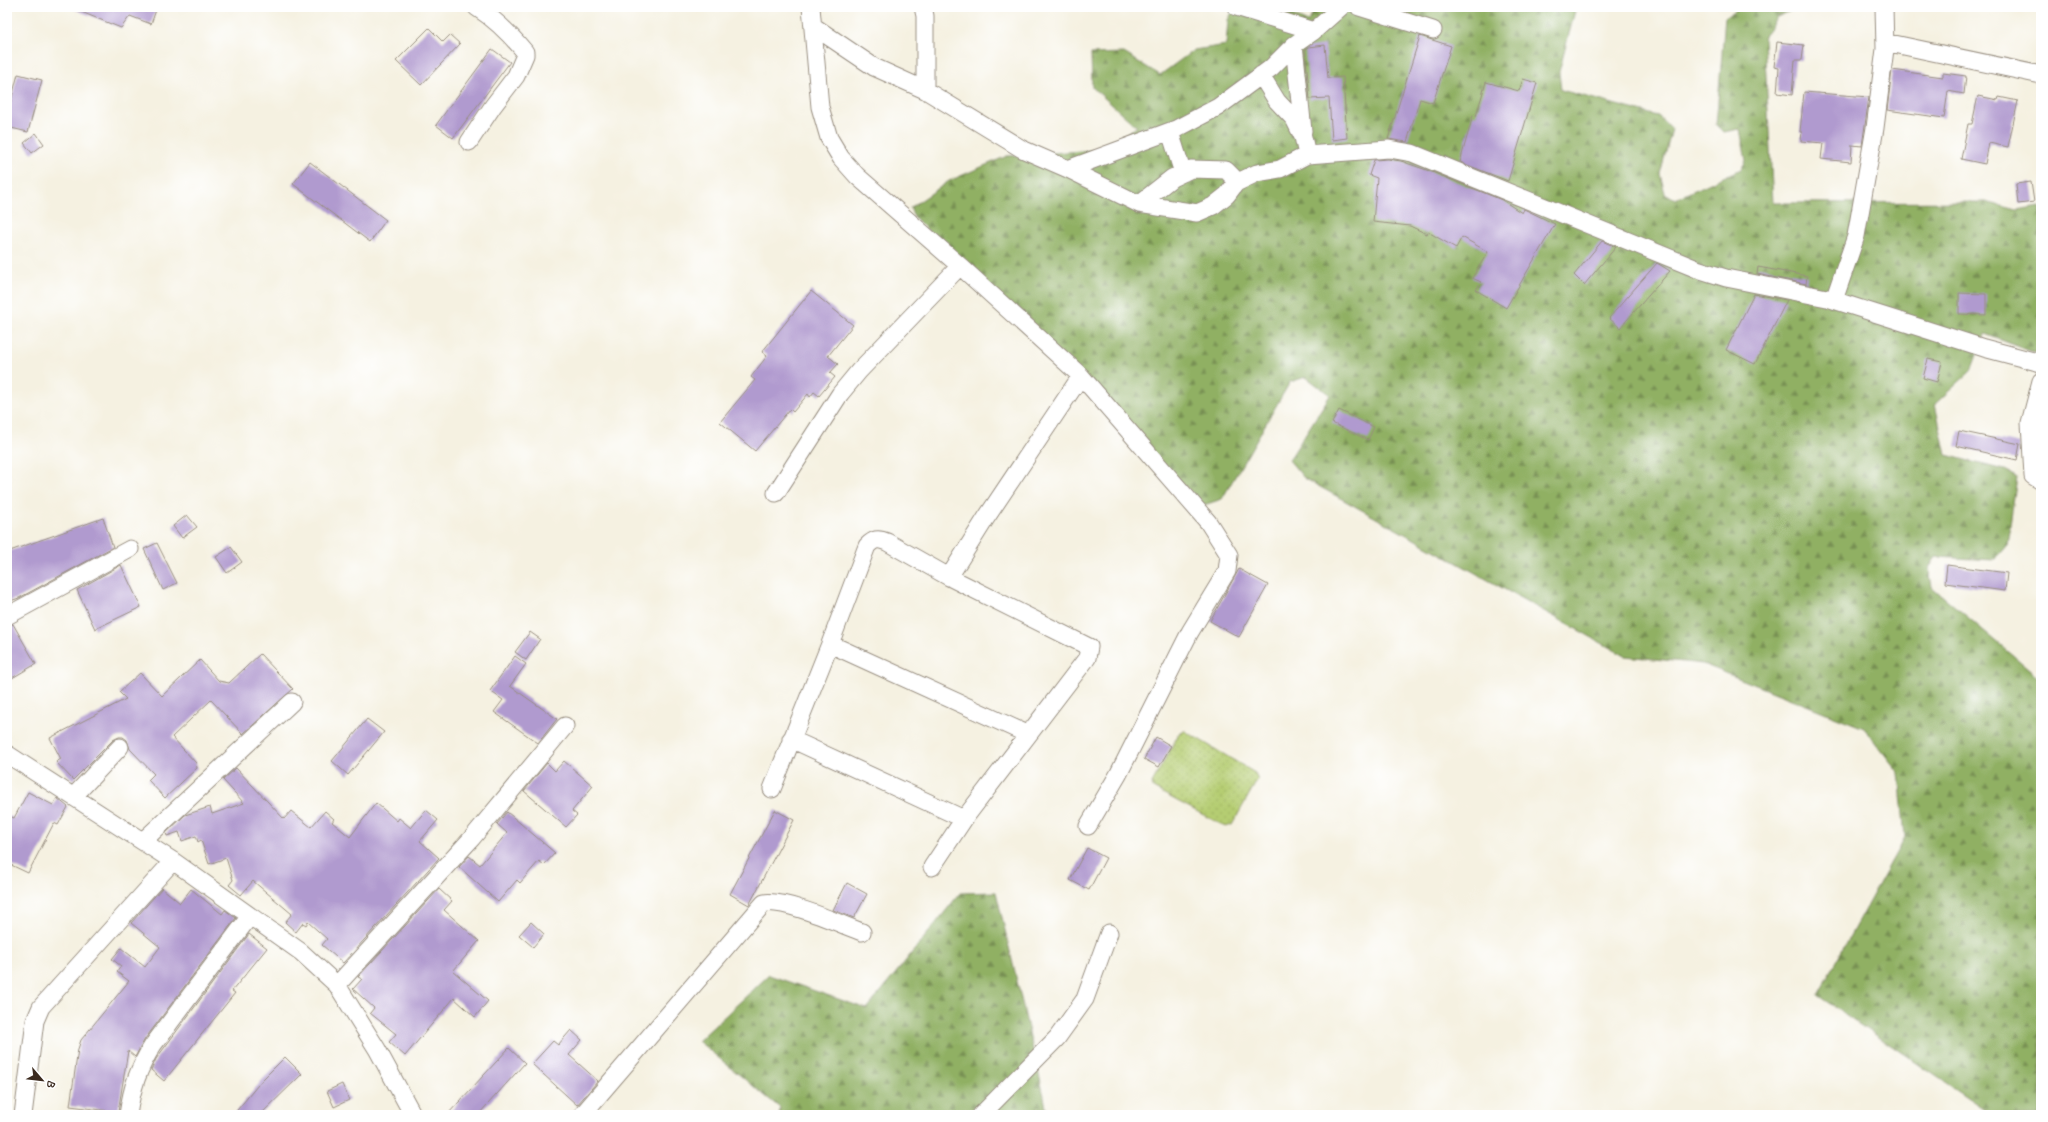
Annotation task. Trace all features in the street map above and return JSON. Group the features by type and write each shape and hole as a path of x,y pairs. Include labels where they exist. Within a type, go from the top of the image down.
{"street":[{"path":"469,142 493,106 516,76 525,55 525,52 511,35 476,7"},
{"path":"811,7 820,107 828,138 841,158 857,176 960,266 1081,376 1208,522 1229,555 1227,571 1190,632 1118,775 1088,826"},
{"path":"923,7 925,16 925,90"},
{"path":"1236,7 1314,31"},
{"path":"1068,169 1170,132 1218,107 1261,75 1294,45 1314,31 1341,7"},
{"path":"1359,7 1433,30"},
{"path":"1834,300 1856,236 1875,128 1885,42 1884,7"},
{"path":"813,26 874,67 925,90 1022,149 1068,169 1139,204 1197,214 1213,206 1227,195 1238,182 1257,173 1280,169 1307,155 1374,149 1389,149 1412,153 1697,269 1726,278 1834,300 1984,348 2041,363"},
{"path":"1885,42 2041,74"},
{"path":"1294,45 1303,137 1307,155"},
{"path":"1261,75 1277,101 1294,119 1303,137"},
{"path":"1170,132 1183,173"},
{"path":"1139,204 1172,178 1191,169 1226,170 1238,182"},
{"path":"776,494 840,394 859,371 960,266"},
{"path":"949,578 986,518 1081,376"},
{"path":"2041,381 2035,425 2033,476 2041,481"},
{"path":"772,789 830,644 861,558 867,546 873,540 880,539 887,542 949,578 1089,647 1087,658 1027,734 964,819 932,867"},
{"path":"7,616 130,549"},
{"path":"830,644 1027,734"},
{"path":"143,841 292,702"},
{"path":"337,985 472,838 565,726"},
{"path":"791,739 964,819"},
{"path":"74,796 120,747"},
{"path":"7,754 173,861 301,952 337,985 377,1049 413,1115"},
{"path":"23,1115 35,1021 41,1007 173,861"},
{"path":"582,1115 764,903 772,902 789,906 862,932"},
{"path":"128,1115 140,1066 153,1046 250,916"},
{"path":"981,1115 1057,1038 1085,999 1109,933"}],"green space":[{"path":"1235,7 1275,7 1308,22 1316,7 1576,7 1559,72 1561,90 1658,116 1672,129 1660,174 1665,193 1675,199 1741,169 1746,161 1740,129 1723,132 1716,125 1725,17 1741,7 1799,7 1777,17 1764,38 1773,203 1986,202 2016,210 2041,206 2041,355 1985,334 1971,371 1935,404 1946,455 2004,470 2017,477 2007,546 1995,560 1935,557 1929,568 1932,587 2041,679 2041,1115 1993,1115 1817,995 1905,837 1899,773 1864,728 1703,664 1625,656 1304,478 1289,460 1330,395 1306,377 1290,382 1222,499 1204,505 915,218 910,208 949,181 1007,156 1096,150 1137,127 1092,87 1091,54 1124,53 1160,75 1194,50 1226,45 1228,20"},
{"path":"1185,731 1255,773 1258,779 1232,825 1226,827 1153,788 1152,783 1180,732"},
{"path":"996,892 1044,1096 1047,1115 779,1115 780,1108 698,1041 769,975 867,1009 960,893"}],"building":[{"path":"69,7 157,7 151,24 130,16 121,28"},
{"path":"429,28 443,42 450,35 460,44 421,85 396,61"},
{"path":"1420,36 1451,46 1433,103 1420,99 1407,142 1388,139"},
{"path":"1777,42 1804,45 1802,60 1795,60 1792,95 1777,93 1779,68 1774,67"},
{"path":"1325,45 1328,78 1343,77 1347,138 1332,140 1329,98 1310,99 1305,50 1309,47"},
{"path":"492,49 510,62 453,138 436,125"},
{"path":"1892,70 1943,77 1943,73 1966,76 1964,94 1948,91 1944,118 1887,110"},
{"path":"18,74 42,80 28,132 7,127 7,116"},
{"path":"1523,79 1537,83 1508,181 1460,162 1473,115 1476,116 1486,82 1519,91"},
{"path":"1804,92 1869,97 1862,146 1852,145 1851,162 1821,159 1823,143 1801,141 1802,132 1800,132"},
{"path":"1978,96 1998,100 1999,97 2018,101 2008,147 1989,143 1985,164 1961,159 1968,124 1972,124"},
{"path":"36,133 44,144 32,153 24,143"},
{"path":"1388,159 1401,161 1432,172 1502,200 1522,213 1524,209 1555,224 1506,308 1476,290 1481,282 1472,278 1488,252 1462,237 1456,248 1428,232 1427,234 1410,226 1373,222 1377,178 1369,175 1374,160"},
{"path":"310,162 386,220 370,242 293,184"},
{"path":"2031,182 2034,202 2018,204 2016,184"},
{"path":"1602,241 1616,247 1584,285 1574,275"},
{"path":"1657,263 1670,271 1620,328 1609,318"},
{"path":"1758,267 1807,276 1806,284 1757,274"},
{"path":"811,291 853,325 828,356 838,364 830,373 835,377 819,396 814,392 810,397 808,394 793,412 790,409 755,451 720,422 755,380 751,377 767,356 762,352"},
{"path":"1959,293 1986,294 1986,315 1959,314"},
{"path":"1754,294 1787,300 1755,364 1726,350"},
{"path":"1928,359 1942,362 1937,382 1923,378"},
{"path":"1339,410 1374,427 1368,440 1332,423"},
{"path":"1959,431 2020,444 2017,460 1956,446"},
{"path":"187,515 197,527 182,538 173,526"},
{"path":"103,518 113,547 19,598 7,602 7,552"},
{"path":"157,543 177,583 163,590 144,549"},
{"path":"231,547 242,562 227,573 216,557"},
{"path":"121,565 141,607 95,629 77,590"},
{"path":"1947,565 2007,573 2005,591 1945,583"},
{"path":"1239,569 1268,585 1239,637 1210,621"},
{"path":"13,624 36,664 7,681 7,626"},
{"path":"530,632 540,639 526,660 515,652"},
{"path":"260,654 293,689 243,734 211,700 172,737 196,763 197,768 165,798 148,780 154,774 130,749 127,740 123,737 113,740 73,780 56,762 61,759 50,738 126,699 119,692 140,673 162,696 200,660 219,681 229,683"},
{"path":"515,656 526,664 510,686 557,719 538,743 494,712 503,700 490,691"},
{"path":"367,719 384,732 348,775 332,761"},
{"path":"1156,737 1171,746 1159,767 1144,759"},
{"path":"564,761 593,786 572,811 577,815 566,827 524,791 547,763 555,771"},
{"path":"236,768 284,819 291,811 311,827 325,811 334,819 332,822 350,837 376,803 397,821 399,818 411,828 426,810 438,820 420,841 439,858 343,963 322,945 327,939 308,922 306,925 303,923 296,932 285,922 292,914 253,881 241,895 229,885 233,880 226,858 209,864 201,840 198,842 196,836 182,841 179,832 167,836 166,833 185,815 210,807 212,814 244,803 223,780"},
{"path":"28,792 53,805 57,798 68,807 58,825 54,823 28,873 7,863 7,815 14,818"},
{"path":"775,810 794,820 749,905 730,894"},
{"path":"507,812 555,853 544,865 539,861 520,883 517,880 498,902 459,867 469,856 480,865 507,833 497,824"},
{"path":"1087,848 1106,858 1089,890 1070,880"},
{"path":"847,883 867,894 854,918 833,910"},
{"path":"162,888 180,903 191,889 222,914 225,910 236,918 145,1039 135,1057 128,1051 118,1112 70,1106 78,1049 81,1040 129,981 117,972 121,966 112,959 121,948 145,967 160,947 131,923"},
{"path":"439,889 452,901 444,910 479,941 453,971 488,1001 475,1017 454,998 405,1056 389,1042 396,1034 370,1013 374,1008 353,989 362,979 358,977"},
{"path":"531,922 544,934 533,947 519,935"},
{"path":"249,934 267,948 232,991 235,993 164,1081 151,1070 156,1059"},
{"path":"571,1030 582,1040 569,1055 598,1081 577,1105 532,1064 553,1041 558,1045"},
{"path":"509,1048 525,1063 478,1115 447,1115"},
{"path":"285,1057 302,1074 260,1115 233,1115 263,1079"},
{"path":"342,1084 349,1100 334,1107 327,1091"}]}
